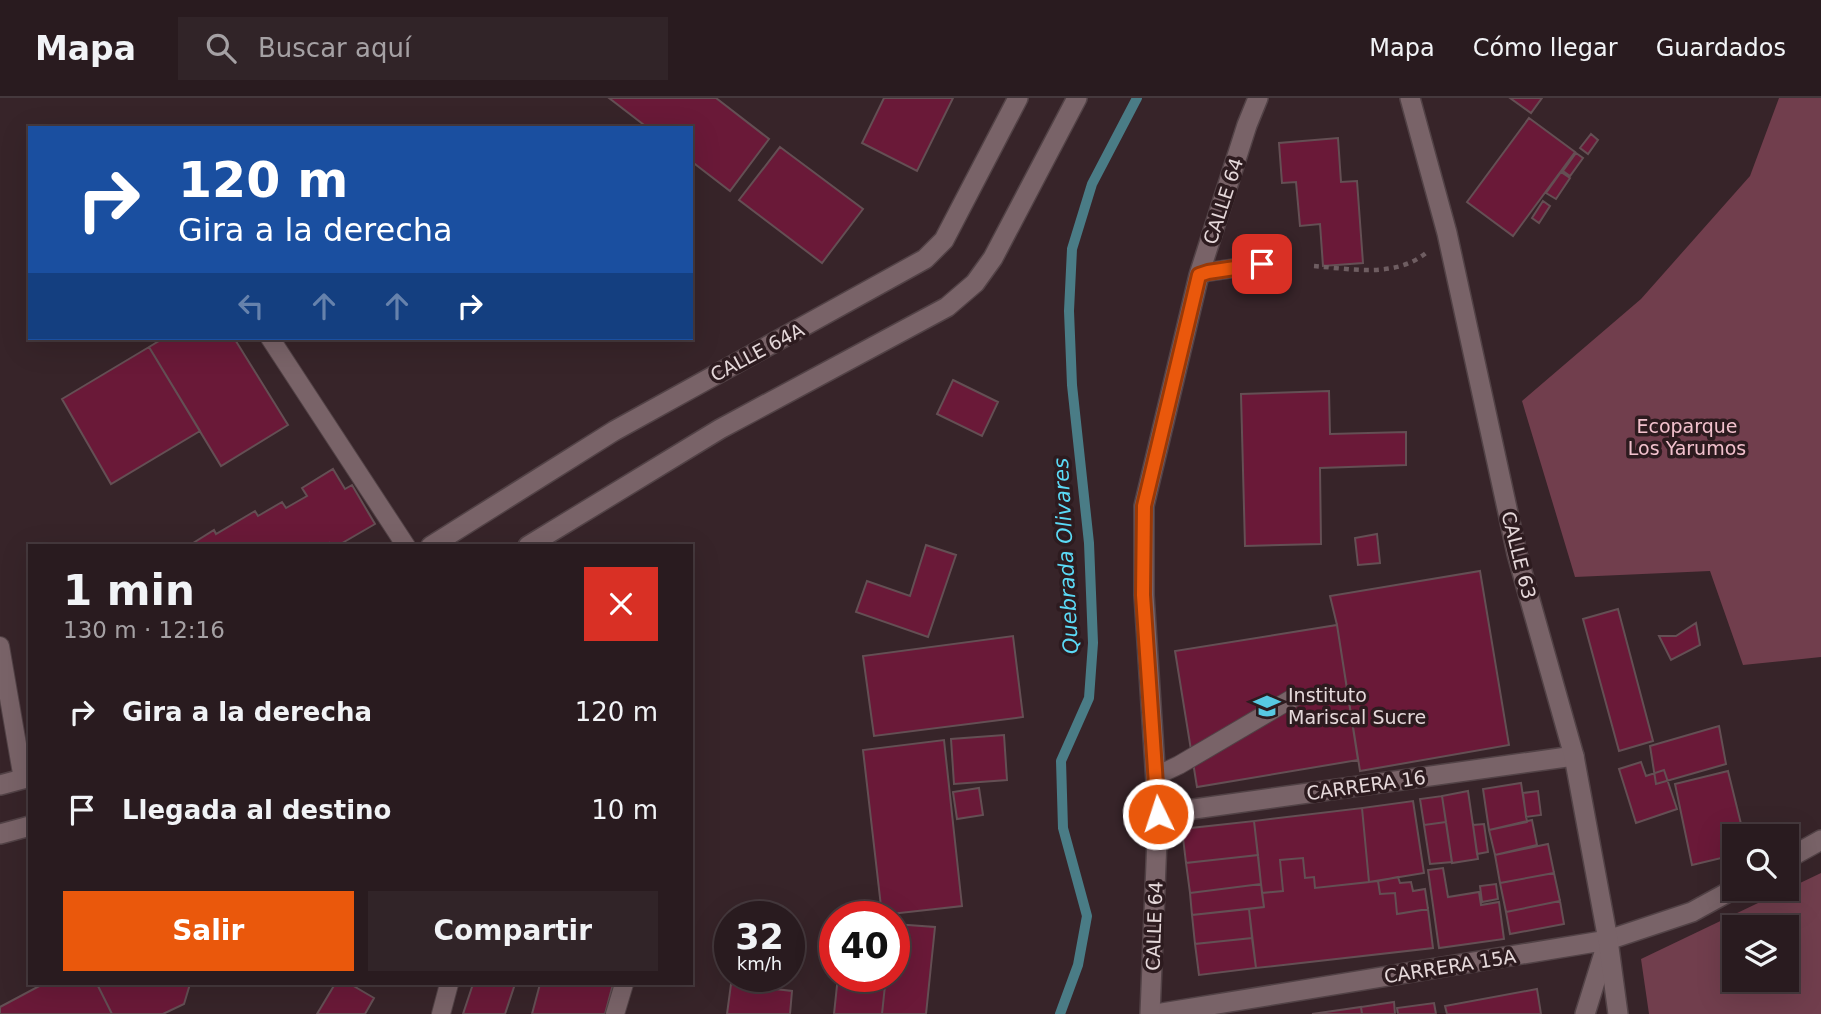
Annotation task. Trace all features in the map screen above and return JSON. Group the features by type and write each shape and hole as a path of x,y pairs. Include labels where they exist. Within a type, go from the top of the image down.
{"street":[{"name":"CALLE 64A","path":"434,544 614,431 925,259 944,240 1018,98"},
{"path":"531,544 720,429 947,307 975,283 993,258 1077,98"},
{"name":"CALLE 64","path":"1150,1014 1158,814 1143,595 1144,506 1199,275 1258,98"},
{"name":"CALLE 63","path":"1410,98 1447,233 1517,554 1574,756 1608,940 1618,1014"},
{"name":"CARRERA 16","path":"1158,814 1574,756"},
{"path":"0,785 27,778"},
{"path":"0,834 28,827"},
{"path":"1799,852 1821,840"},
{"name":"CARRERA 15A","path":"1156,1014 1608,940 1692,912 1722,895"},
{"path":"1585,1014 1608,940"}],"lane":[{"path":"1199,275 1262,264"},
{"path":"271,340 405,544"},
{"path":"0,646 27,778"},
{"path":"1156,776 1293,698"},
{"path":"441,1014 449,985"},
{"path":"615,1014 624,985"}],"path":[{"path":"1314,266 1376,271 1405,265 1423,256 1447,233"}],"green space":[{"name":"Ecoparque Los Yarumos","path":"1779,98 1821,98 1821,657 1743,665 1710,571 1575,577 1522,401 1641,299 1750,176"},
{"path":"1821,873 1821,1014 1649,1014 1641,959 1722,920 1722,992 1799,992 1799,915 1733,915 1762,901 1799,901 1799,884"}],"building":[{"path":"609,98 716,98 769,139 730,191 693,163 693,126 645,126"},
{"path":"884,98 953,98 917,171 862,143"},
{"path":"1510,98 1542,98 1531,113"},
{"path":"1529,118 1575,152 1513,236 1467,202"},
{"path":"1591,134 1598,140 1588,154 1580,148"},
{"path":"1338,138 1341,182 1357,181 1363,263 1323,266 1320,224 1300,226 1296,182 1282,183 1279,143"},
{"path":"780,147 863,209 822,263 739,200"},
{"path":"1576,153 1583,158 1570,176 1563,171"},
{"path":"1561,172 1570,178 1556,199 1546,193"},
{"path":"1543,201 1550,206 1539,223 1532,218"},
{"path":"161,340 235,340 288,425 221,466 149,347"},
{"path":"149,347 200,431 111,484 62,399"},
{"path":"953,380 998,402 982,436 937,414"},
{"path":"1329,391 1330,434 1406,432 1406,465 1320,468 1321,544 1245,546 1241,394"},
{"path":"333,469 345,489 352,485 375,524 340,544 192,544 214,530 216,534 255,511 258,516 282,502 286,508 307,496 302,488"},
{"path":"1377,534 1380,563 1358,565 1355,538"},
{"path":"926,545 956,555 928,637 856,612 867,581 910,596"},
{"path":"1480,571 1509,745 1360,771 1330,596"},
{"path":"1618,609 1653,741 1619,751 1583,619"},
{"path":"1696,623 1700,645 1671,660 1659,636 1676,636"},
{"name":"Instituto Mariscal Sucre","path":"1337,625 1358,760 1197,787 1175,651"},
{"path":"1013,636 1023,717 874,736 863,656"},
{"path":"1719,726 1726,764 1656,784 1650,746"},
{"path":"1004,735 1007,780 954,784 951,739"},
{"path":"944,740 962,906 910,912 910,901 880,901 863,750"},
{"path":"1641,762 1646,776 1664,770 1677,809 1636,823 1619,769"},
{"path":"1728,771 1741,824 1722,824 1722,858 1692,865 1675,784"},
{"path":"1521,783 1527,822 1489,830 1483,789"},
{"path":"979,788 983,815 957,819 953,792"},
{"path":"1468,791 1478,859 1452,863 1442,796"},
{"path":"1538,791 1541,815 1526,817 1523,793"},
{"path":"1442,796 1446,822 1424,825 1420,799"},
{"path":"1413,801 1424,873 1369,882 1362,808"},
{"path":"1362,808 1369,882 1315,888 1314,877 1305,878 1303,858 1280,860 1283,891 1262,893 1254,821"},
{"path":"1532,820 1537,845 1495,855 1489,830"},
{"path":"1254,821 1258,855 1186,863 1182,829"},
{"path":"1446,822 1452,862 1430,864 1424,825"},
{"path":"1484,824 1488,852 1477,854 1473,825"},
{"path":"1548,844 1554,873 1500,883 1495,855"},
{"path":"1258,855 1261,884 1190,893 1186,863"},
{"path":"1303,858 1305,878 1314,877 1315,888 1378,881 1380,894 1395,893 1397,914 1428,909 1433,948 1256,968 1249,909 1264,907 1262,893 1283,891 1280,860"},
{"path":"1443,868 1448,897 1479,892 1481,905 1499,902 1504,939 1439,948 1428,870"},
{"path":"1554,873 1560,901 1506,912 1500,883"},
{"path":"1398,877 1400,883 1411,882 1413,891 1425,889 1428,909 1397,914 1395,893 1380,894 1378,881"},
{"path":"1261,884 1264,907 1192,915 1190,893"},
{"path":"1496,884 1498,899 1482,902 1480,886"},
{"path":"1560,901 1564,924 1510,934 1506,912"},
{"path":"1249,909 1252,938 1195,944 1192,915"},
{"path":"910,925 935,927 926,1014 882,1014 884,992 910,992"},
{"path":"1252,938 1256,968 1199,975 1195,944"},
{"path":"41,985 98,985 112,1014 0,1014 0,1007"},
{"path":"98,985 190,985 184,1004 163,1014 112,1014"},
{"path":"334,985 352,985 374,998 365,1014 317,1014"},
{"path":"473,985 515,985 505,1014 463,1014"},
{"path":"540,985 613,985 605,1014 532,1014"},
{"path":"1537,989 1541,1014 1447,1014 1445,1006"},
{"path":"730,992 792,992 790,1014 727,1014"},
{"path":"836,992 884,992 882,1014 834,1014"},
{"path":"1394,1002 1395,1014 1362,1014 1361,1007"},
{"path":"1434,1003 1436,1014 1398,1014 1397,1008"},
{"path":"1361,1007 1362,1014 1312,1014"}],"waterway":[{"name":"Quebrada Olivares","path":"1060,1014 1078,965 1087,916 1063,828 1061,761 1089,698 1093,643 1089,543 1072,385 1069,311 1072,249 1092,184 1137,98"}],"place":[{"name":"Instituto Mariscal Sucre","path":"1267,706"}],"route":[{"path":"1158,814 1143,595 1144,506 1199,275 1262,264"}]}
